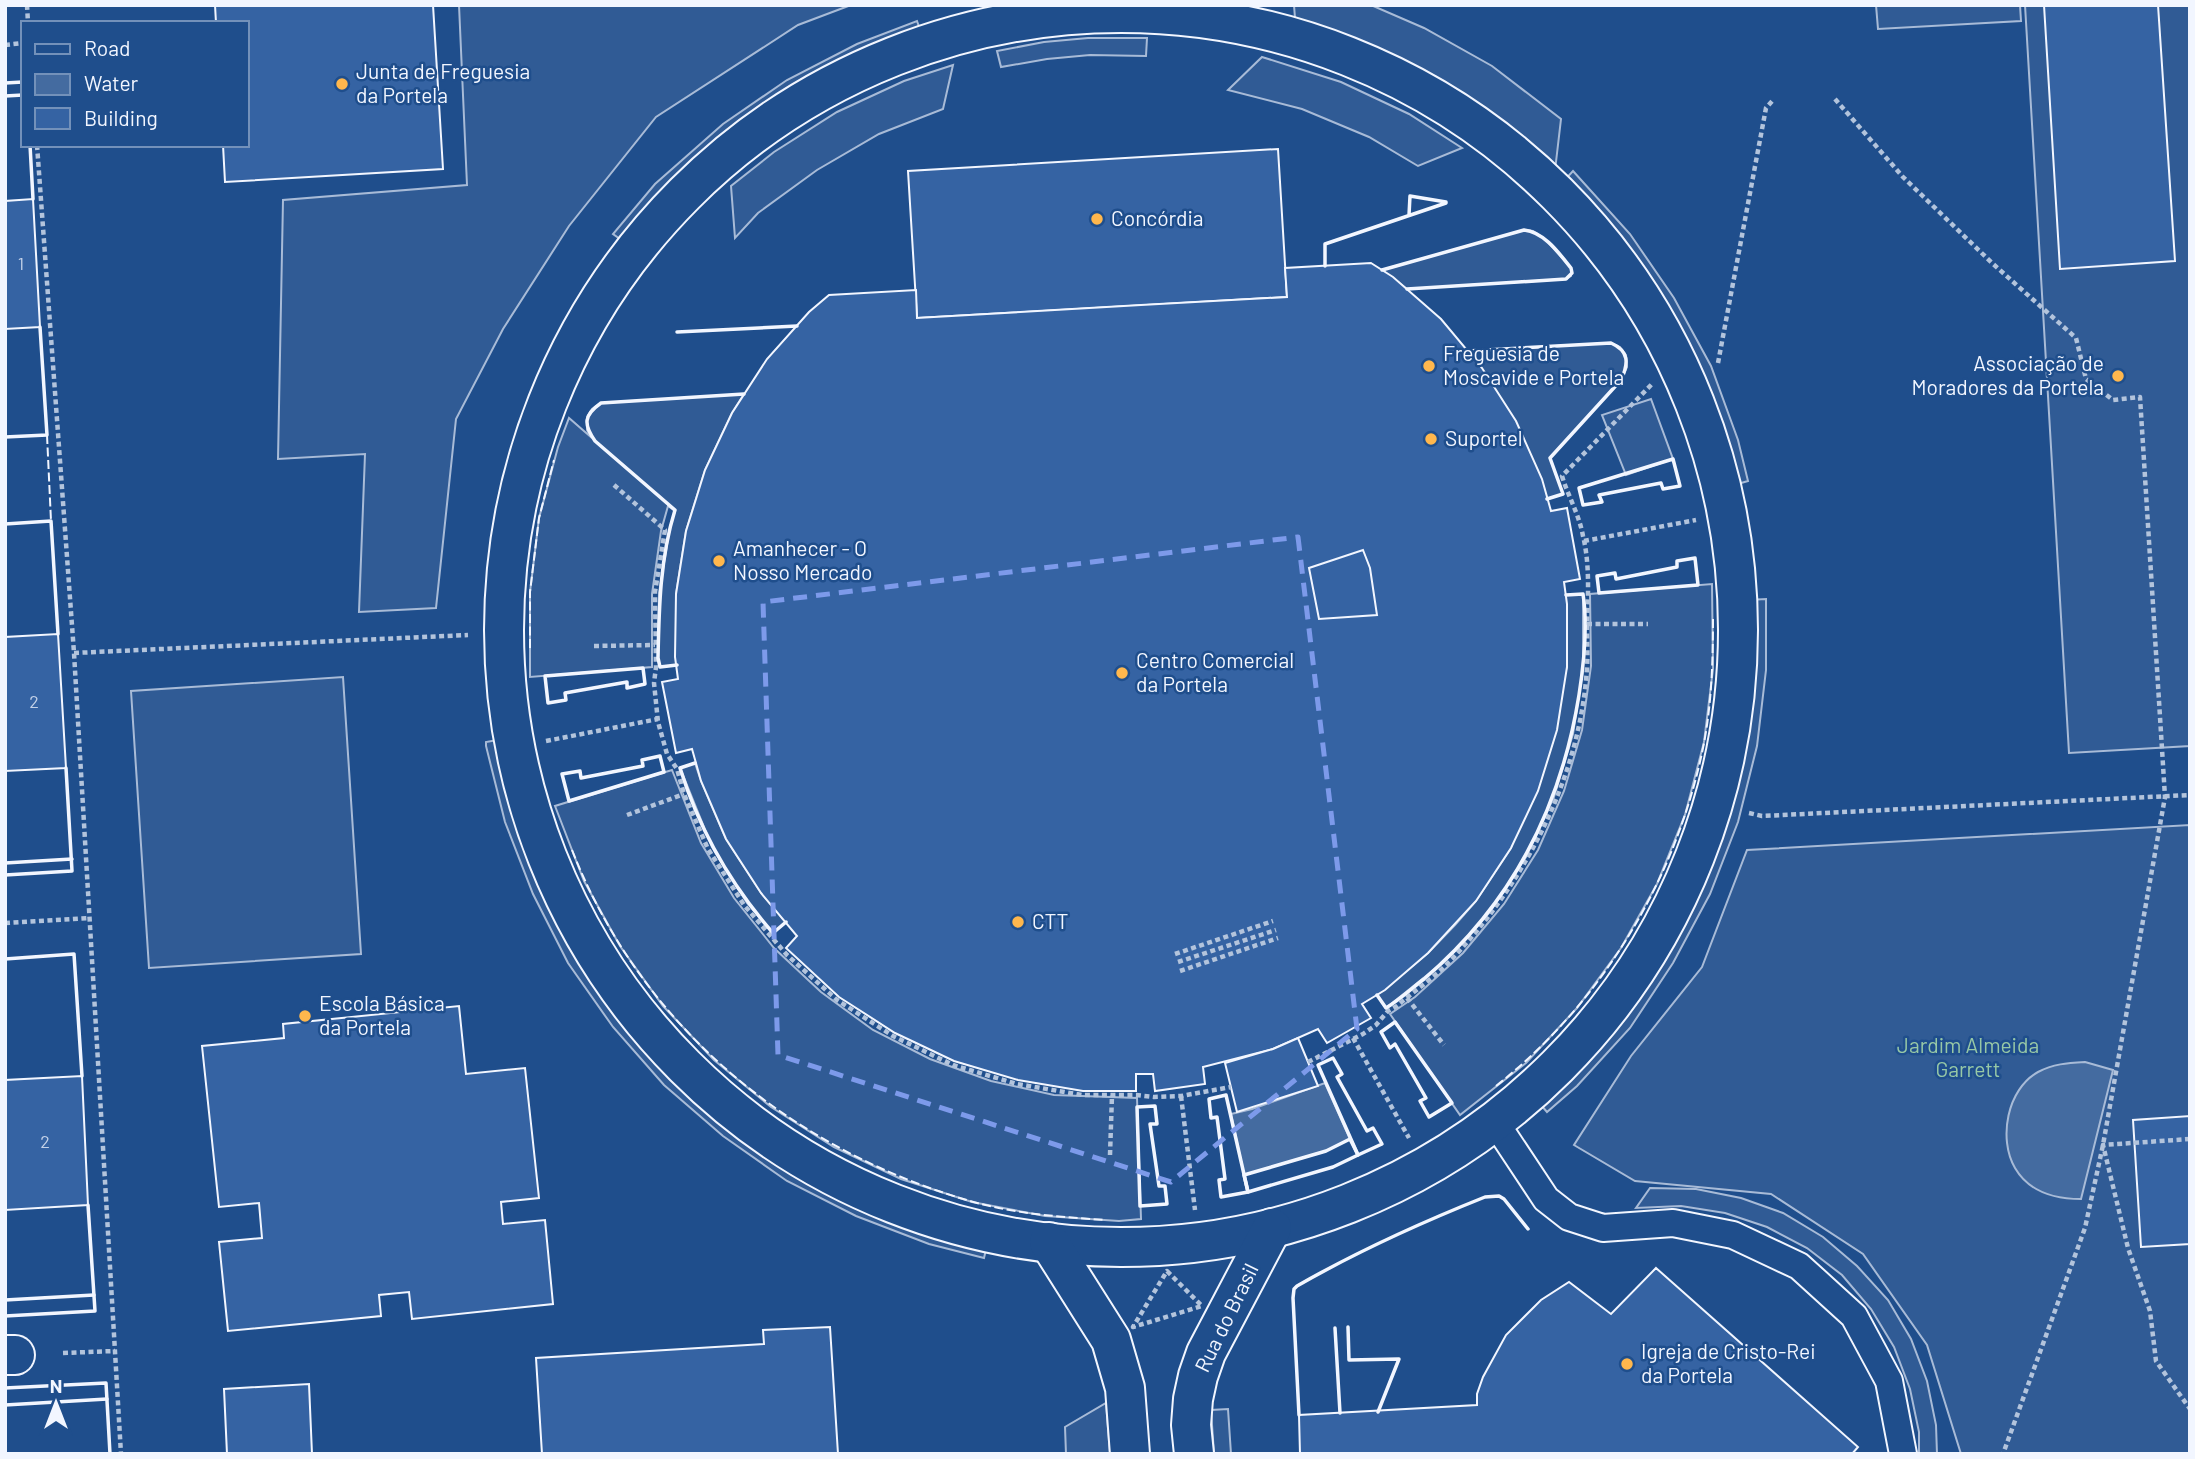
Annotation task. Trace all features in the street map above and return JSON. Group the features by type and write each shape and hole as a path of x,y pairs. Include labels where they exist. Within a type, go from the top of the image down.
{"main road":[{"path":"1186,12 1306,41 1376,68 1442,102 1503,145 1559,194 1609,250 1646,302 1686,378 1713,447 1731,521 1739,593 1739,668 1730,741 1713,814 1686,884 1651,949 1608,1011 1559,1066 1495,1122 1441,1158 1375,1193 1306,1219 1233,1238 1159,1246 1084,1246 1010,1237 937,1219 867,1193 790,1151 739,1116 683,1066 633,1010 591,949 556,884 527,802 512,741 503,667 503,593 512,519 530,447 557,377 577,339 592,311 634,250 683,194 739,145 802,102 867,67 937,41 986,18 1010,24 1084,14 1186,12"},
{"name":"Rua do Brasil","path":"1194,1454 1191,1425 1198,1376 1206,1353 1272,1228"},
{"path":"1049,1241 1111,1340 1125,1388 1130,1454"}],"lane":[{"path":"1495,1122 1546,1199 1569,1217 1603,1228 1673,1223 1732,1235 1799,1266 1854,1316 1889,1381 1903,1454"}],"path":[{"path":"1718,363 1766,108 1774,99"},
{"path":"1835,99 1903,177 1992,263 2076,338 2086,379 2113,400 2140,397 2165,797 2103,1145 2085,1228 2003,1454"},
{"path":"37,147 74,653 121,1454"},
{"path":"1308,1062 1376,1025 1388,1011 1448,963 1492,914 1529,858 1557,798 1577,735 1587,669 1586,594 1589,577 1575,506 1562,475 1652,384"},
{"path":"614,485 665,530 655,592 654,684 658,719 667,754 677,769 684,794 708,849 744,905 787,955 837,1000 893,1037 953,1065 1017,1084 1082,1094 1181,1096 1231,1087"},
{"path":"1584,541 1696,520"},
{"path":"1587,624 1648,624"},
{"path":"74,653 468,635"},
{"path":"594,646 655,645"},
{"path":"546,741 658,719"},
{"path":"627,815 684,794"},
{"path":"1749,813 1762,816 2190,795"},
{"path":"5,923 89,919"},
{"path":"1175,954 1273,921"},
{"path":"1178,962 1276,930"},
{"path":"1180,971 1278,938"},
{"path":"1407,998 1444,1045"},
{"path":"1353,1038 1409,1138"},
{"path":"1110,1155 1112,1094"},
{"path":"1181,1096 1195,1210"},
{"path":"2103,1145 2190,1139"},
{"path":"2103,1145 2128,1248 2150,1311 2156,1362 2190,1409"},
{"path":"1167,1272 1202,1306 1179,1313 1133,1327 1167,1272"}],"highlighted area":[{"path":"1298,537 1357,1029 1171,1182 778,1055 763,602"}],"shaded area":[{"path":"459,5 851,5 798,25 656,117 569,226 503,329 456,419 436,608 359,612 365,454 278,459 283,200 467,185"},
{"path":"1294,5 1371,5 1424,28 1492,66 1561,119 1554,179 1508,139 1446,95 1379,61 1296,31"},
{"path":"1876,5 2020,5 2021,21 1878,29"},
{"name":"Associação de Moradores da Portela","path":"2025,5 2190,5 2190,746 2069,753"},
{"path":"917,21 923,38 864,61 797,95 734,138 678,188 627,244 613,234 655,184 723,124 787,80 857,44"},
{"path":"1088,38 1147,38 1146,56 1090,55 1001,67 997,51 1044,42"},
{"path":"1262,57 1341,82 1409,114 1462,148 1418,166 1369,137 1302,109 1228,90"},
{"path":"953,65 943,109 879,134 817,170 758,213 735,238 731,186 774,152 837,112 904,81"},
{"path":"1573,171 1630,234 1674,298 1711,366 1738,440 1748,481 1731,486 1720,445 1694,374 1658,307 1615,245 1561,184"},
{"path":"1524,230 1533,231 1546,240 1571,268 1571,276 1566,279 1407,289 1382,270"},
{"path":"1611,343 1620,347 1626,355 1627,367 1621,380 1550,458 1563,494 1547,499 1468,351"},
{"path":"744,394 705,470 686,531 676,594 677,665 660,667 658,658 659,593 675,511 668,506 661,531 652,594 652,667 530,677 530,592 539,518 558,447 569,418 592,438 587,430 587,417 592,409 601,403"},
{"path":"1651,399 1673,459 1626,475 1602,415"},
{"path":"1712,584 1713,669 1704,742 1685,815 1657,884 1621,948 1577,1008 1526,1063 1460,1115 1390,1014 1415,997 1463,953 1504,904 1538,850 1564,791 1582,730 1591,666 1590,594"},
{"path":"1583,594 1583,669 1573,734 1554,797 1526,857 1490,912 1446,960 1386,1008 1377,995 1428,953 1455,925 1476,901 1511,848 1567,667 1566,595"},
{"path":"1766,599 1766,670 1757,746 1738,822 1710,894 1673,963 1630,1028 1577,1086 1547,1112 1535,1098 1565,1072 1615,1016 1658,954 1693,888 1720,817 1739,743 1748,668 1748,600"},
{"path":"343,677 361,954 149,968 131,691"},
{"path":"503,739 522,816 549,887 584,953 627,1016 677,1072 734,1123 796,1165 864,1200 935,1227 988,1241 984,1258 929,1244 856,1216 787,1181 723,1136 664,1085 613,1027 568,963 533,894 505,822 486,746 486,742"},
{"path":"695,763 726,839 761,893 786,922 773,933 747,903 712,847 680,768"},
{"path":"672,770 701,843 734,898 774,948 821,992 873,1030 930,1059 991,1081 1054,1095 1137,1098 1141,1219 1119,1221 1045,1216 972,1202 901,1179 834,1147 771,1107 714,1060 663,1006 620,946 584,881 555,806"},
{"name":"Jardim Almeida Garrett","path":"2190,825 2190,1454 1961,1454 1927,1345 1863,1254 1771,1194 1635,1181 1574,1145 1631,1056 1702,967 1747,850"},
{"path":"1650,1188 1696,1189 1741,1198 1783,1213 1823,1237 1857,1266 1888,1300 1911,1339 1927,1381 1936,1425 1937,1454 1919,1454 1919,1432 1910,1389 1894,1347 1871,1309 1842,1275 1807,1248 1767,1227 1725,1213 1681,1206 1636,1208"},
{"path":"1106,1403 1110,1454 1066,1454 1065,1427"},
{"path":"1228,1409 1231,1454 1214,1454 1211,1410"}],"water":[{"path":"2085,1062 2113,1070 2081,1199 2062,1198 2035,1188 2015,1168 2007,1143 2008,1116 2019,1090 2038,1072 2060,1064"},
{"path":"1325,1083 1350,1139 1326,1151 1244,1175 1231,1114"}],"building":[{"name":"Junta de Freguesia da Portela","path":"215,5 433,5 443,169 225,182 223,147 248,147 248,21 216,21"},
{"path":"2044,5 2158,5 2175,261 2060,269"},
{"name":"Concórdia","path":"1278,149 1287,297 917,318 908,171"},
{"path":"33,199 40,327 5,329 5,201"},
{"name":"Centro Comercial da Portela","path":"1371,263 1393,277 1441,319 1482,368 1516,421 1542,479 1551,511 1567,508 1580,579 1564,582 1567,604 1567,667 1557,730 1538,791 1511,848 1476,901 1428,953 1385,990 1362,1004 1371,1018 1327,1043 1318,1029 1273,1049 1203,1067 1205,1084 1155,1091 1153,1074 1136,1074 1136,1091 1083,1091 1018,1080 954,1061 895,1033 839,997 786,948 797,936 761,893 726,839 701,781 692,749 676,753 662,682 678,679 675,657 676,594 686,531 705,470 732,413 767,359 809,312 829,295 916,290 917,318 1287,297 1285,268"},
{"path":"1363,550 1370,568 1377,615 1319,619 1309,568"},
{"path":"58,634 66,768 5,771 5,637"},
{"path":"459,1006 466,1074 525,1068 539,1198 501,1202 503,1224 545,1220 553,1304 412,1319 409,1292 379,1295 381,1316 228,1331 219,1242 262,1238 259,1203 219,1207 202,1046 284,1038 283,1024"},
{"path":"1298,1038 1318,1086 1237,1112 1225,1063 1273,1049"},
{"path":"82,1076 88,1205 5,1210 5,1080"},
{"path":"2190,1116 2190,1244 2141,1247 2133,1120"},
{"name":"Igreja de Cristo-Rei da Portela","path":"1656,1268 1858,1447 1852,1454 1300,1454 1299,1415 1477,1405 1477,1394 1483,1377 1506,1335 1541,1300 1569,1282 1611,1314"},
{"path":"830,1327 838,1454 542,1454 536,1358 764,1344 763,1330"},
{"path":"309,1384 312,1454 227,1454 224,1389"}],"fence":[{"path":"47,435 51,521"},
{"path":"530,648 530,592 539,518 554,460"},
{"path":"1496,1086 1535,1053 1570,1016 1602,976 1655,888 1676,841 1704,743 1712,680 1713,616"},
{"path":"572,850 602,913 638,972 681,1025 729,1072 783,1113 842,1149 904,1178 970,1201 1021,1212 1106,1220"}],"wall":[{"path":"5,83 21,82"},
{"path":"5,96 21,95"},
{"path":"30,147 33,199"},
{"path":"1325,266 1325,244 1446,203 1446,202 1410,196 1409,215"},
{"path":"1382,270 1524,230 1538,235 1550,244 1571,268 1572,273 1566,279 1407,289"},
{"path":"677,332 797,326"},
{"path":"5,437 47,435 40,327"},
{"path":"1468,351 1611,343 1624,354 1626,363 1621,380 1550,458 1563,494 1547,499"},
{"path":"677,665 660,667 658,658 663,565 675,510 595,441 588,430 587,420 601,403 744,394"},
{"path":"1673,459 1680,486 1663,489 1661,483 1599,495 1602,502 1583,505 1579,488 1673,459"},
{"path":"5,524 51,521 58,634"},
{"path":"1695,558 1698,585 1599,593 1597,576 1615,573 1616,579 1677,567 1677,561 1695,558"},
{"path":"1377,995 1386,1008 1424,979 1455,950 1507,886 1545,815 1571,736 1584,657 1583,594 1566,595"},
{"path":"643,668 645,684 627,688 627,682 565,693 566,700 548,703 545,676 643,668"},
{"path":"660,756 664,772 569,801 562,774 580,771 581,778 643,766 642,760 660,756"},
{"path":"695,763 680,768 697,813 730,876 773,933 786,922"},
{"path":"5,875 72,871 66,768"},
{"path":"5,863 72,859"},
{"path":"5,959 74,954 82,1076"},
{"path":"1395,1022 1452,1103 1429,1117 1420,1101 1426,1098 1395,1044 1390,1048 1381,1032 1395,1022"},
{"path":"1333,1058 1342,1074 1337,1077 1367,1131 1373,1128 1382,1144 1358,1155 1318,1065 1333,1058"},
{"path":"1226,1095 1248,1192 1221,1197 1219,1180 1225,1179 1217,1117 1211,1118 1209,1099 1226,1095"},
{"path":"1155,1106 1157,1124 1150,1124 1159,1186 1165,1186 1167,1204 1140,1206 1137,1107 1155,1106"},
{"path":"1350,1139 1358,1155 1333,1167 1248,1192 1244,1175 1326,1151 1350,1139"},
{"path":"1299,1415 1293,1298 1297,1286 1389,1238 1485,1197 1499,1196 1504,1199 1528,1229"},
{"path":"5,1316 95,1311 88,1205"},
{"path":"5,1300 94,1295"},
{"path":"1348,1327 1349,1360 1399,1359 1378,1412"},
{"path":"1335,1328 1340,1413"},
{"path":"5,1388 106,1383 110,1454"},
{"path":"5,1405 107,1399"}],"place":[{"name":"Junta de Freguesia da Portela","path":"342,84"},
{"name":"Concórdia","path":"1097,219"},
{"name":"Freguesia de Moscavide e Portela","path":"1429,366"},
{"name":"Associação de Moradores da Portela","path":"2118,376"},
{"name":"Suportel","path":"1431,439"},
{"name":"Amanhecer - O Nosso Mercado","path":"719,561"},
{"name":"Centro Comercial da Portela","path":"1122,673"},
{"name":"CTT","path":"1018,922"},
{"name":"Escola Básica da Portela","path":"305,1016"},
{"name":"Igreja de Cristo-Rei da Portela","path":"1627,1364"}]}
